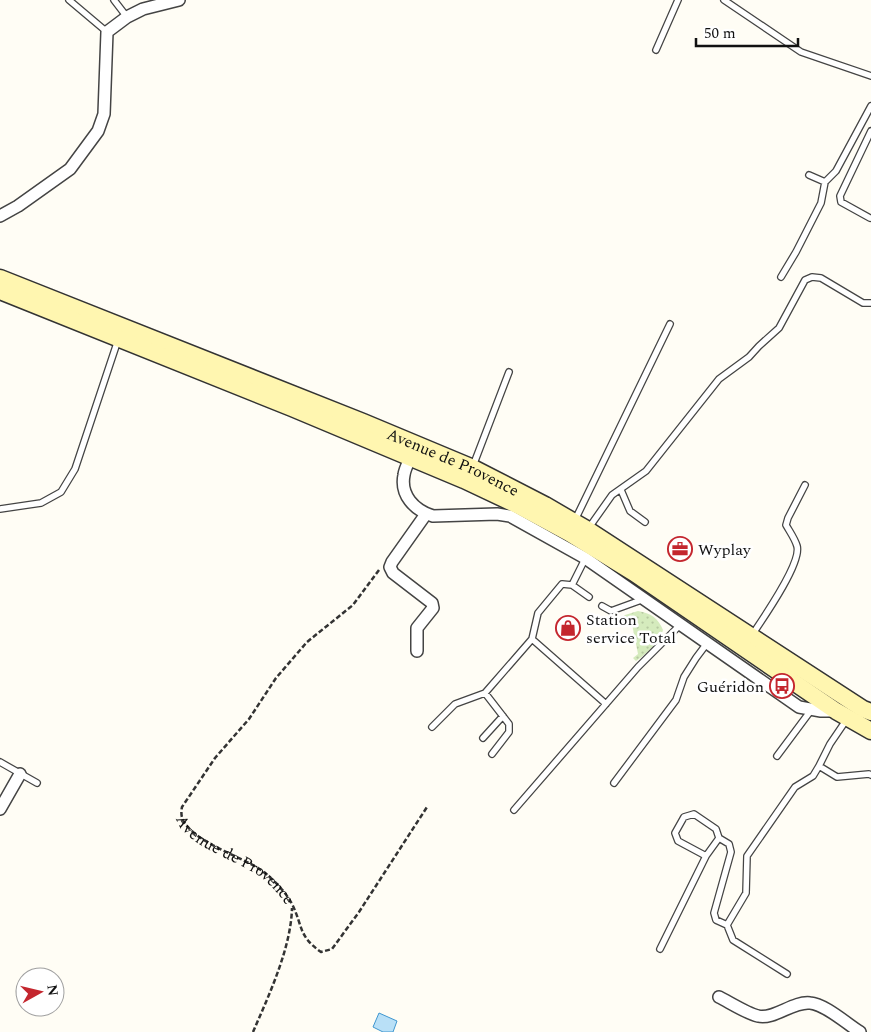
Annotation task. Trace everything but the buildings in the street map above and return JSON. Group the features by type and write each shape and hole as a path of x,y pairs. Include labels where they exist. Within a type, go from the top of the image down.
{"main road":[{"name":"Avenue de Provence","path":"0,278 120,333 413,451 473,468 545,505 577,528 641,563 747,641 841,714 871,731"},
{"name":"Avenue de Provence","path":"0,292 120,333"},
{"name":"Avenue de Provence","path":"413,451 464,480 517,505 577,528 588,553 634,573 871,712"}],"street":[{"path":"0,216 18,206 70,169 98,131 104,114 107,32 143,4 179,0"},
{"path":"413,451 404,473 405,493 409,501 426,514 433,516 497,514 510,516 588,553"},
{"path":"417,650 417,628 433,608 432,603 393,573 390,567 426,514"},
{"name":"Avenue de Provence","path":"588,553 644,599 799,706 841,714"},
{"path":"0,809 20,774"},
{"path":"719,997 758,1016 766,1016 809,1002 818,1004 857,1031"}],"lane":[{"path":"69,0 107,32"},
{"path":"114,0 127,16"},
{"path":"656,50 678,0"},
{"path":"724,0 801,52 871,76"},
{"path":"781,277 821,203 825,182 836,171 871,106"},
{"path":"870,218 841,202 840,196 871,131"},
{"path":"808,175 825,182"},
{"path":"577,528 612,495 646,472 719,379 749,357 779,328 805,280 812,277 821,278 863,303 871,303"},
{"path":"577,528 670,324"},
{"path":"0,509 41,503 61,492 75,469 120,333"},
{"path":"473,468 509,372"},
{"path":"747,641 770,609 796,560 798,547 786,526 788,518 805,485"},
{"path":"621,490 630,511 646,522"},
{"path":"572,585 588,553"},
{"path":"432,726 455,704 485,692 532,639 538,613 562,584 572,585 589,596"},
{"path":"602,606 611,611 644,599"},
{"path":"514,810 638,667 681,624"},
{"path":"532,639 606,704"},
{"path":"614,783 676,700 684,677 708,642"},
{"path":"485,692 509,724 509,732 492,754"},
{"path":"777,756 812,710"},
{"path":"727,925 746,893 747,856 795,787 813,776 830,744 841,714"},
{"path":"483,738 503,716"},
{"path":"0,762 37,783"},
{"path":"819,766 836,777 871,775"},
{"path":"706,856 678,841 675,833 684,817 694,814 716,829 719,838 729,844 731,852 714,913 716,920 727,925 733,940 787,974"},
{"path":"660,949 706,856 719,838"}],"path":[{"name":"Avenue de Provence","path":"379,569 352,605 307,642 276,678 248,719 215,758 182,807 183,820 188,827 203,838 261,870 279,886 292,905 300,929 309,944 320,952 332,949 359,912 428,807"},
{"path":"253,1032 284,951 292,921 292,905"}],"green space":[{"path":"638,611 654,617 663,630 655,644 636,661 633,658 638,654 632,624 607,627 625,615"}],"water":[{"path":"379,1013 397,1021 393,1032 383,1032 373,1027"}],"place":[{"name":"Wyplay","path":"680,549"},
{"name":"Station service Total","path":"568,628"},
{"name":"Guéridon","path":"782,686"}]}
